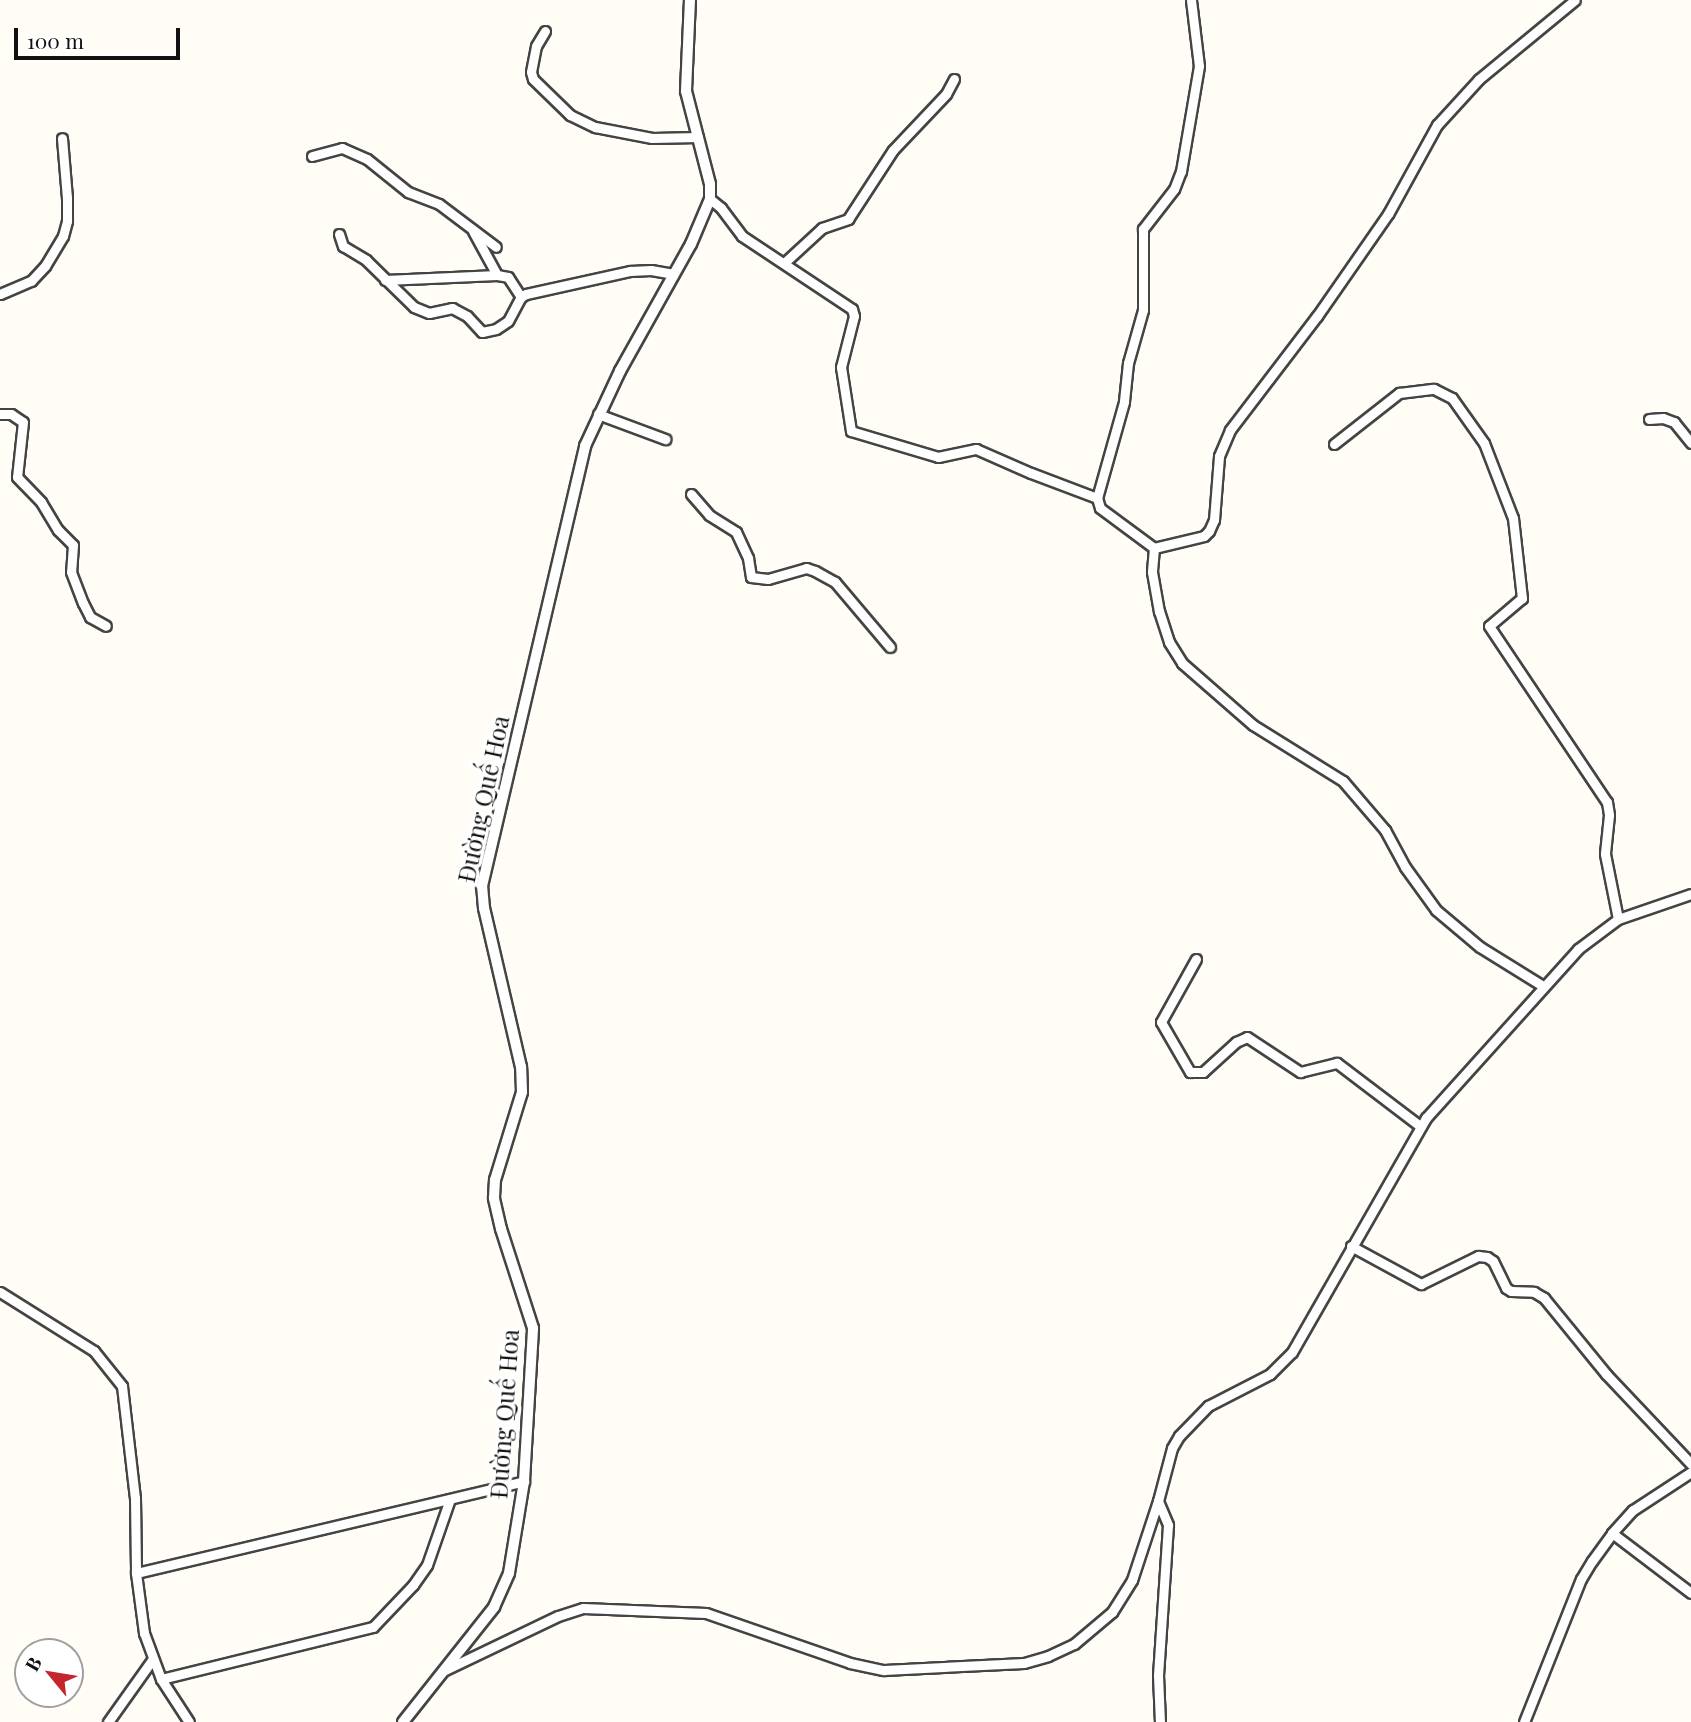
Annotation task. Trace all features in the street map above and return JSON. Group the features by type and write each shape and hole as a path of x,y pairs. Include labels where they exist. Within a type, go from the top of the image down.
{"street":[{"path":"690,0 686,90 710,184 710,199 721,208 741,236 852,309 854,316 841,367 851,431 938,457 976,449 1031,474 1097,498"},
{"path":"1154,548 1100,508 1097,498 1124,402 1128,363 1143,310 1143,229 1174,189 1181,171 1199,66 1191,0"},
{"path":"1154,548 1204,536 1209,531 1214,520 1219,456 1230,430 1317,316 1388,214 1437,125 1479,79 1575,0"},
{"path":"545,31 536,46 533,79 569,116 595,127 652,138 698,137"},
{"path":"784,263 822,228 839,225 848,219 893,150 946,94 954,79"},
{"path":"0,295 31,281 45,266 63,236 68,198 62,138"},
{"path":"312,156 342,149 368,159 408,192 439,204 469,224 496,247"},
{"name":"Đường Quế Hoa","path":"403,1722 494,1607 503,1591 509,1573 524,1481 533,1328 501,1229 494,1198 495,1180 522,1092 521,1066 484,908 482,886 573,488 585,446 598,414 674,274 710,199"},
{"path":"469,224 497,275"},
{"path":"339,234 344,247 366,260 414,307 429,313 452,308 467,316 482,332 496,329 508,321 520,297 561,285 631,271 651,270 674,274"},
{"path":"385,280 497,275 508,278 520,297"},
{"path":"1334,444 1399,393 1434,389 1452,398 1484,443 1513,518 1522,598 1489,626 1597,783 1607,802 1609,815 1605,854 1618,919"},
{"path":"0,414 21,418 17,477 41,502 58,530 73,545 71,572 83,603 90,617 106,626"},
{"path":"598,414 665,439"},
{"path":"1649,418 1674,422 1691,443"},
{"path":"691,494 709,515 736,532 748,558 751,577 768,579 806,568 815,571 835,582 890,647"},
{"path":"1154,548 1152,572 1159,611 1169,642 1182,663 1253,725 1343,781 1385,830 1405,867 1436,910 1480,947 1543,986"},
{"path":"441,1672 558,1616 583,1608 706,1613 850,1663 884,1670 1024,1663 1074,1644 1112,1612 1132,1580 1172,1448 1179,1436 1208,1406 1270,1374 1292,1352 1420,1126 1578,949 1618,919 1691,894"},
{"path":"1196,959 1161,1022 1190,1072 1203,1072 1236,1042 1247,1038 1300,1072 1337,1063 1420,1126"},
{"path":"1351,1246 1421,1284 1478,1256 1487,1257 1493,1261 1506,1288 1511,1291 1534,1292 1544,1298 1606,1374 1691,1464"},
{"path":"0,1292 94,1351 122,1386 135,1498 136,1573 144,1633 161,1679 189,1722"},
{"path":"1524,1722 1581,1579 1612,1533 1633,1510 1691,1472"},
{"path":"136,1573 524,1481"},
{"path":"161,1679 373,1627 413,1585 427,1565 450,1499"},
{"path":"1158,1501 1168,1525 1158,1675 1160,1722"},
{"path":"1612,1533 1691,1594"},
{"path":"108,1722 152,1660"}]}
